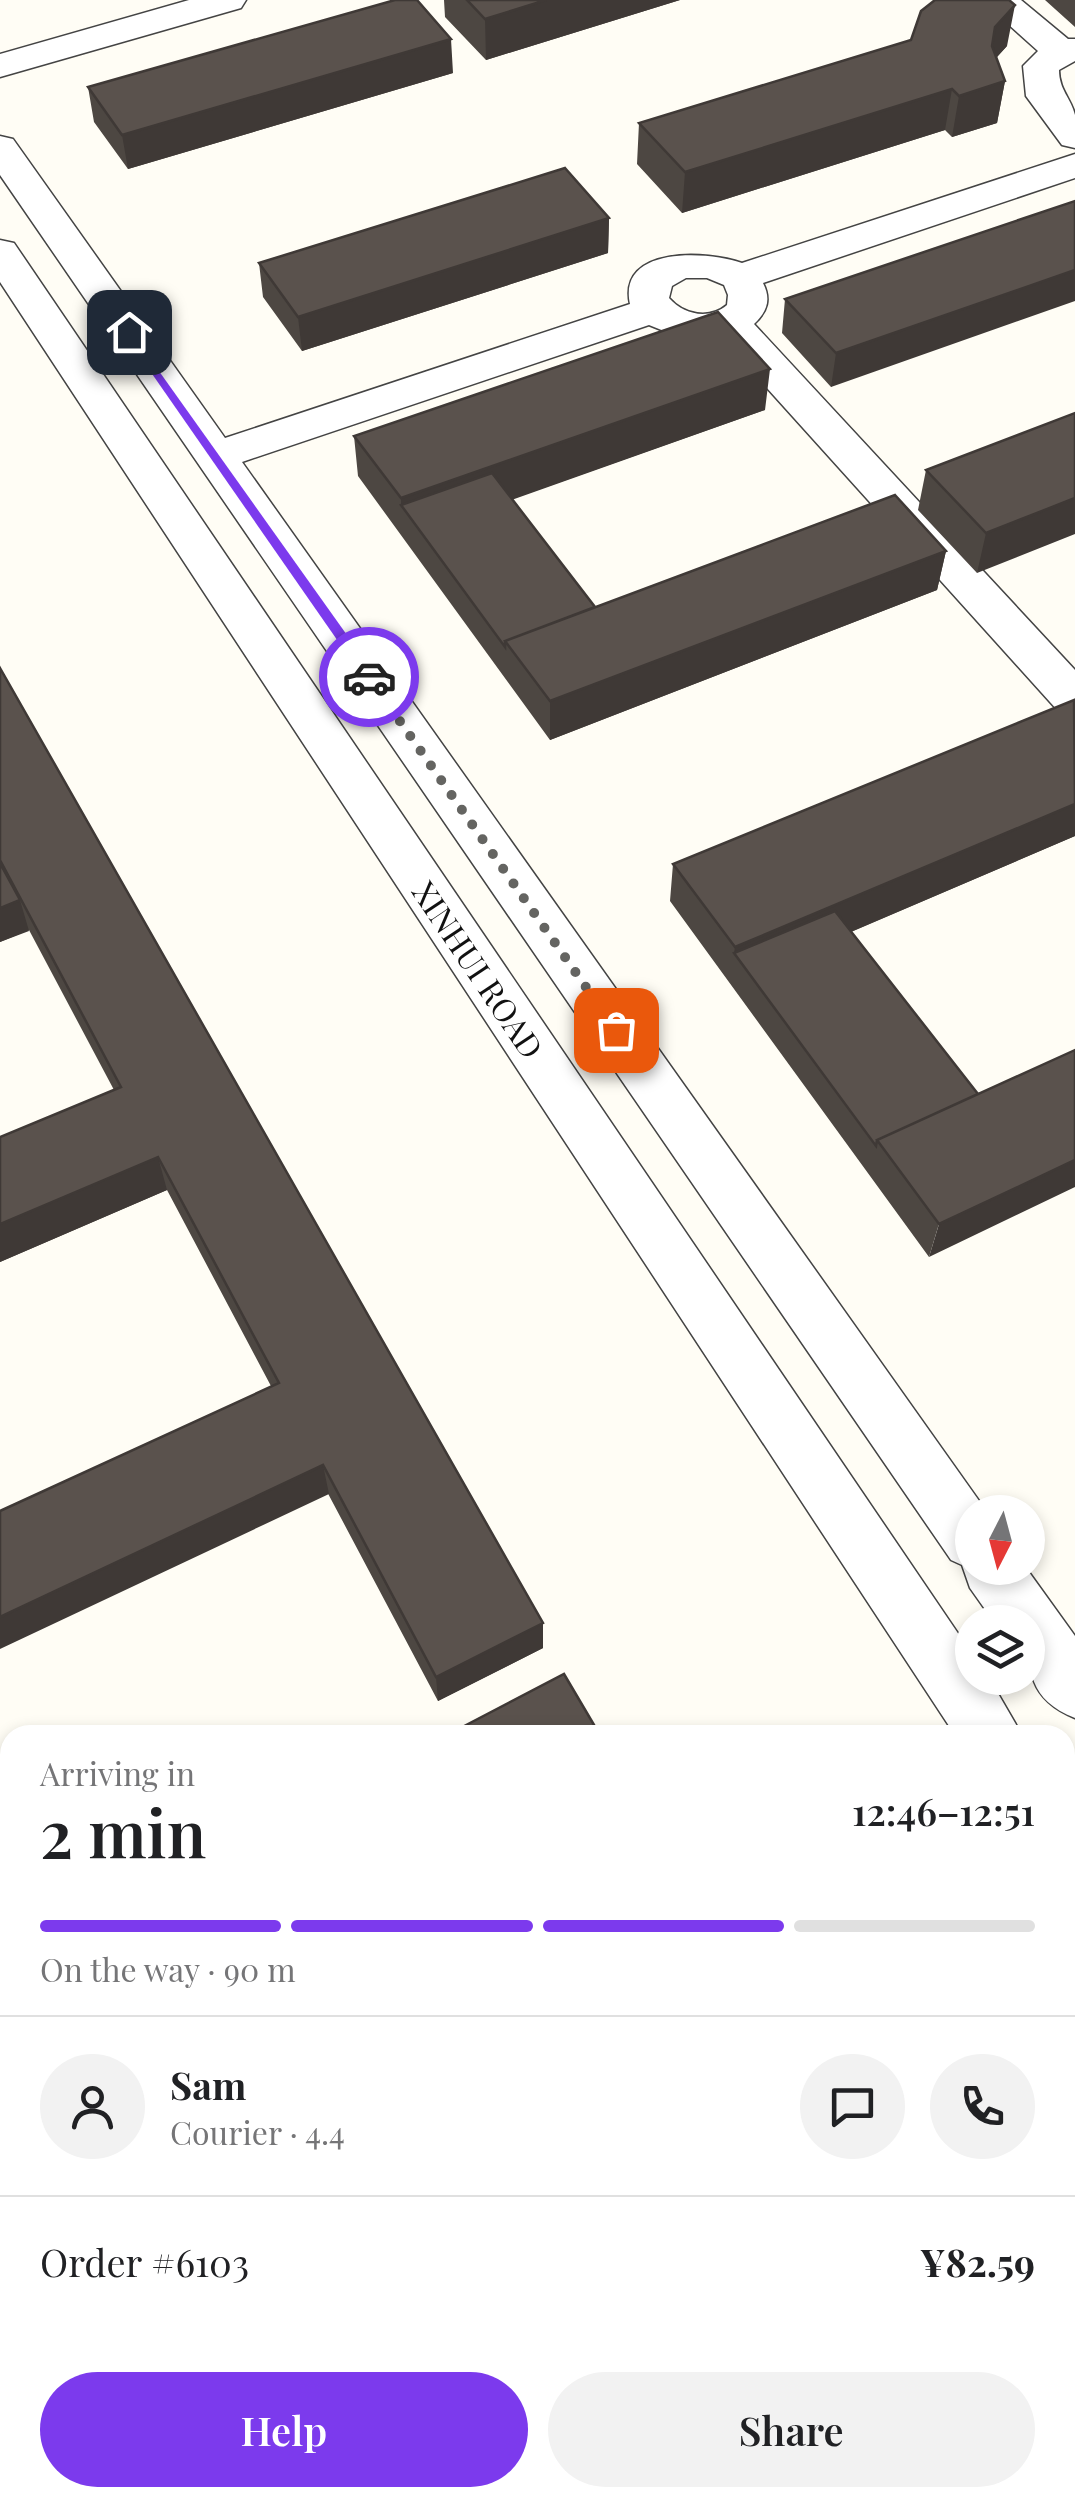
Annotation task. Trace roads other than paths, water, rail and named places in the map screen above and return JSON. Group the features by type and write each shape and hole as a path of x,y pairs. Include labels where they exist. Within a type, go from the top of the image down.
{"street":[{"path":"0,37 132,0"},
{"path":"0,66 228,0"},
{"path":"999,0 1068,51 1040,66 1038,84 1050,108 1075,137"},
{"path":"0,147 955,1517"},
{"path":"740,278 1075,165"},
{"name":"XINHUI ROAD","path":"0,252 984,1725"},
{"path":"694,264 712,265 740,278 749,288 750,301 745,312 730,322 696,328 677,325 653,310 647,290 663,272 694,264"},
{"path":"215,456 653,310"},
{"path":"730,322 1075,700"},
{"path":"1003,1585 1075,1688"}]}
